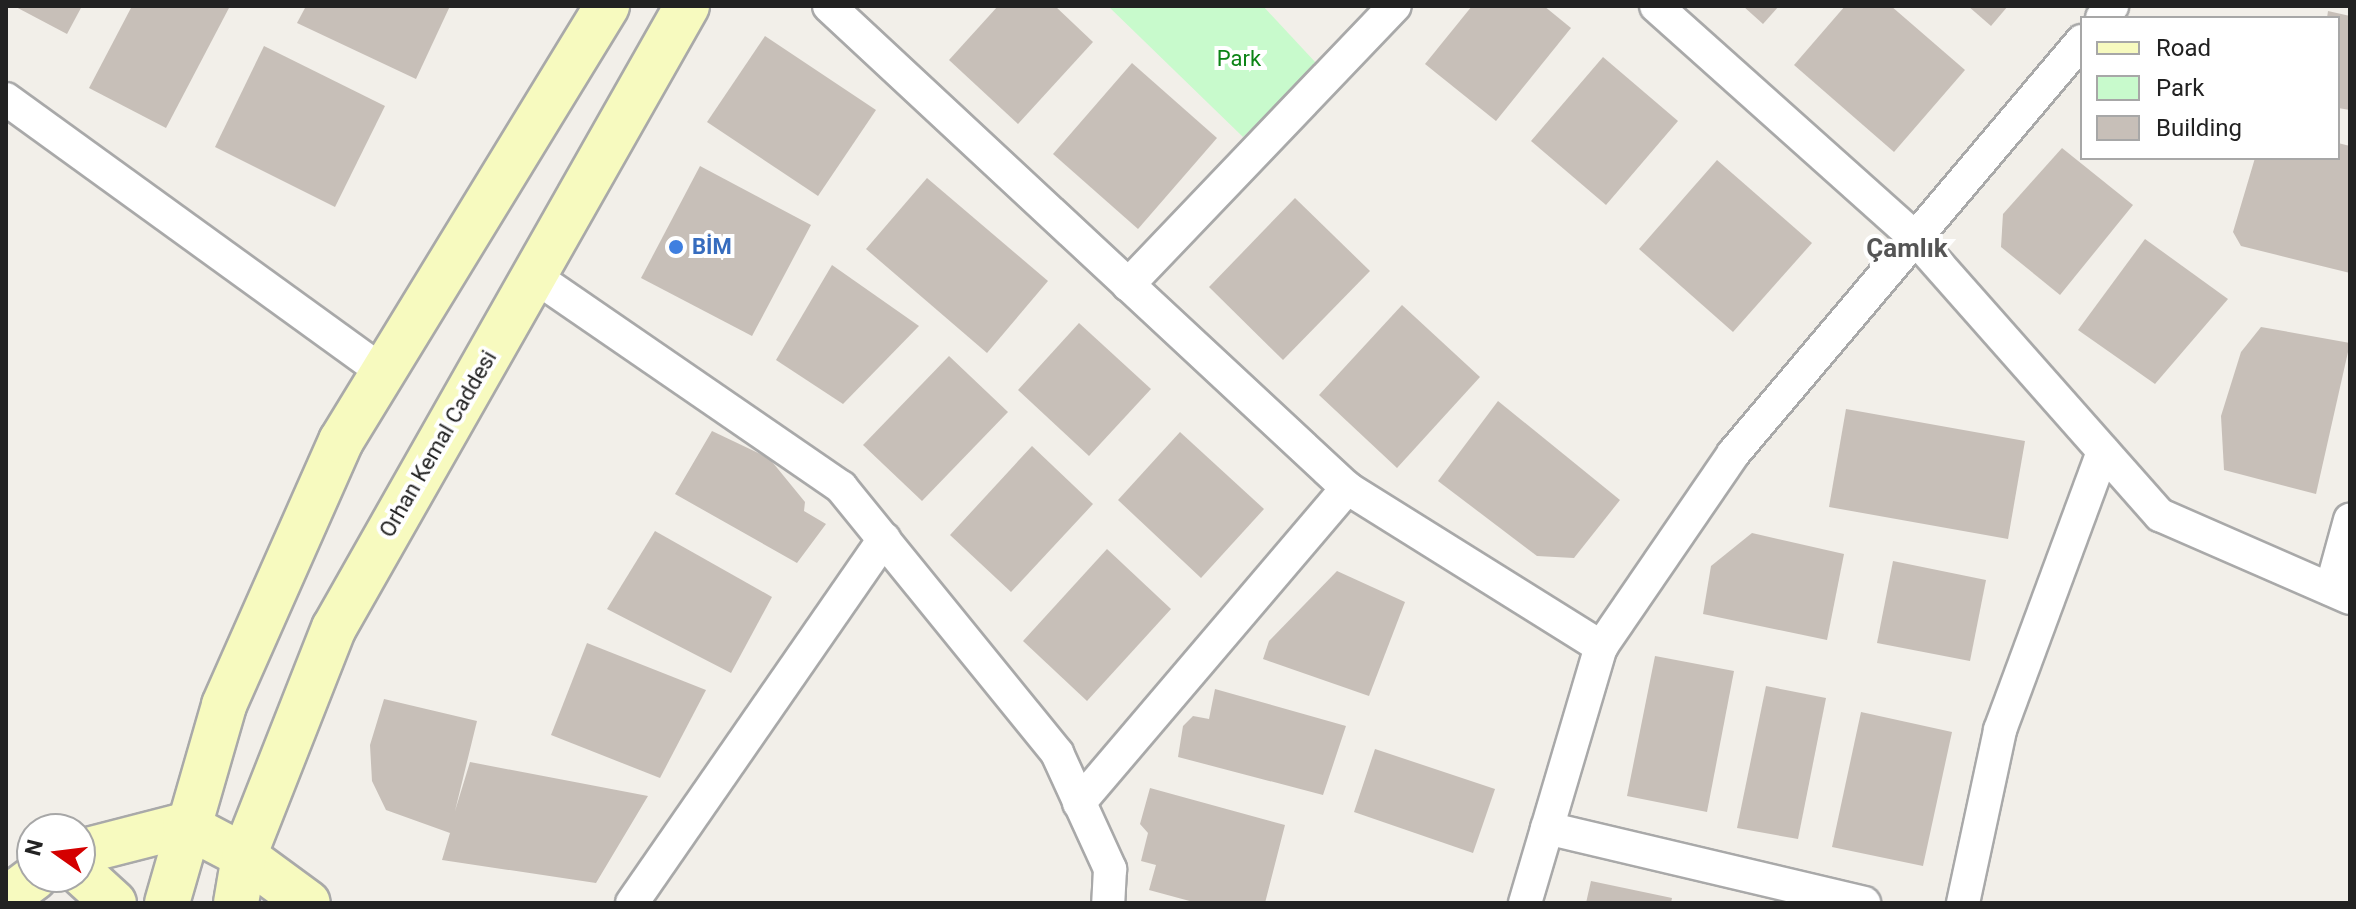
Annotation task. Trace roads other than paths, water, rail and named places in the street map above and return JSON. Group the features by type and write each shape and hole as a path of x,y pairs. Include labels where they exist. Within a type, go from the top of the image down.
{"main road":[{"name":"Orhan Kemal Caddesi","path":"236,903 214,841 224,705 341,441 607,6"},
{"name":"Orhan Kemal Caddesi","path":"167,903 214,841 687,6"},
{"path":"96,851 214,841 308,903"},
{"path":"96,887 114,903"}],"street":[{"path":"829,6 1347,488 1601,647"},
{"path":"1128,285 1395,6"},
{"path":"1656,6 1913,236 2160,515 2341,594 2350,520"},
{"path":"1525,903 1601,647 1733,454 1913,236 2080,43"},
{"path":"6,99 382,371"},
{"path":"534,276 841,487 1057,753 1110,869 1108,903"},
{"path":"1963,903 2000,730 2103,451"},
{"path":"1079,803 1347,488"},
{"path":"632,903 884,539"},
{"path":"1547,828 1864,903"}],"place":[{"name":"BİM","path":"676,247"}],"district":[{"name":"Çamlık","path":"1907,249"}],"park label":[{"name":"Park","path":"1239,59"}]}
